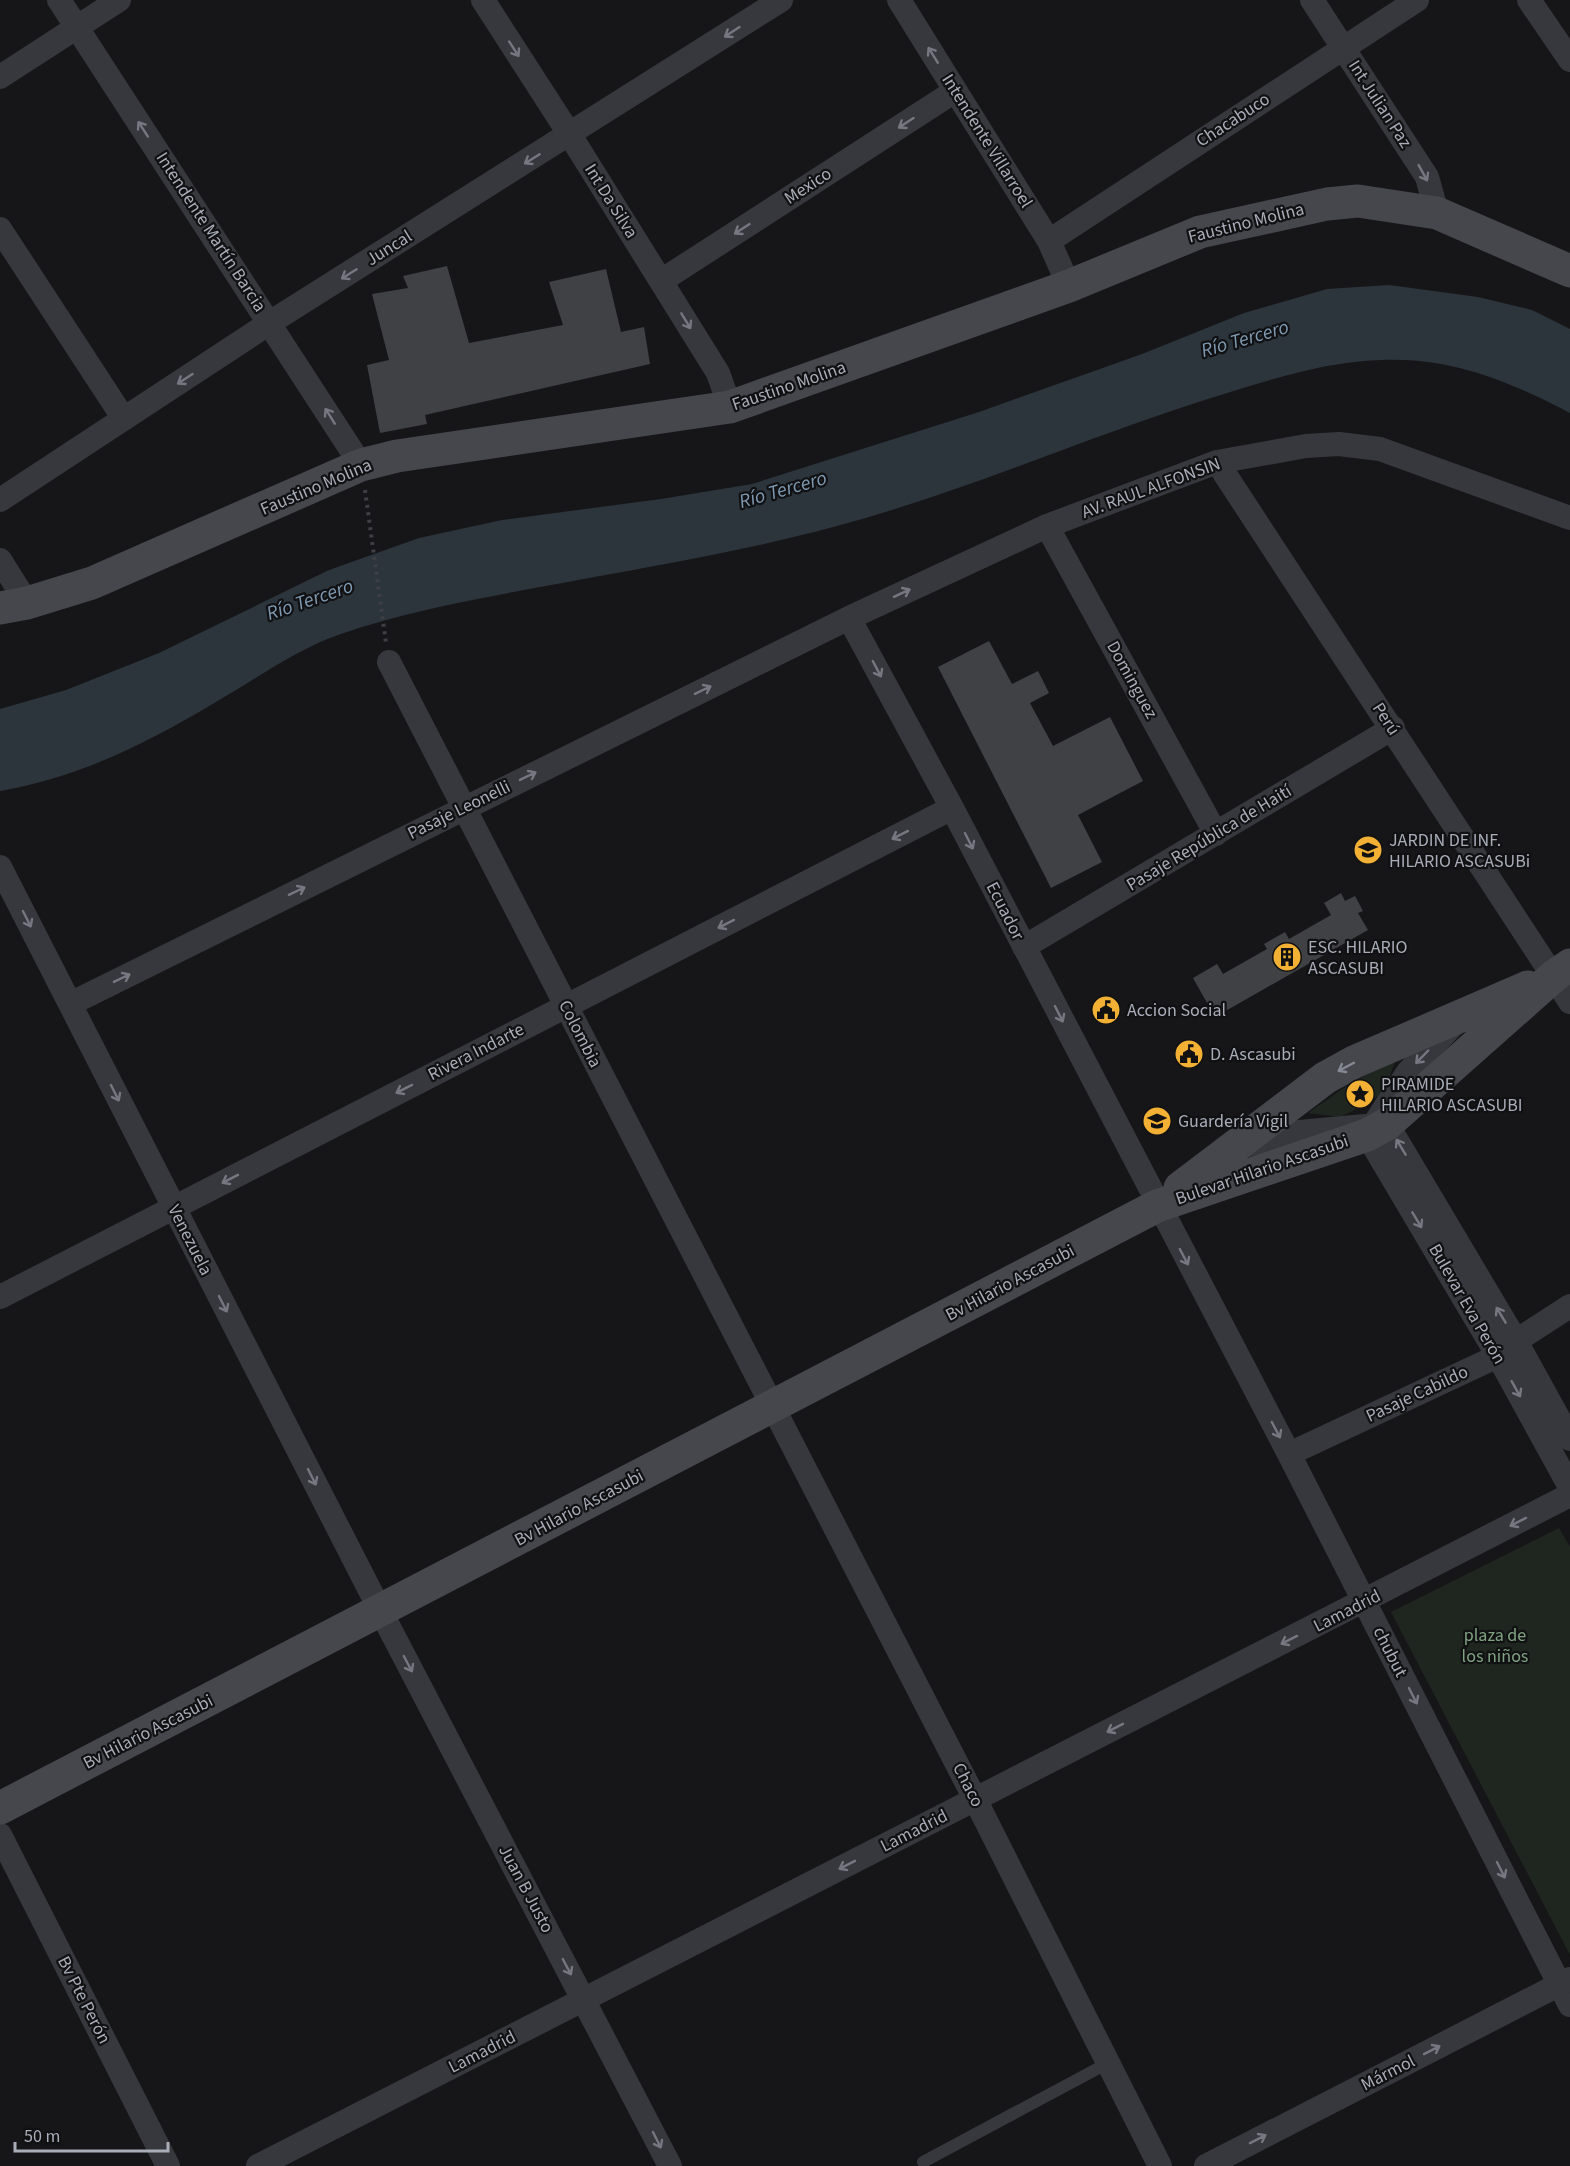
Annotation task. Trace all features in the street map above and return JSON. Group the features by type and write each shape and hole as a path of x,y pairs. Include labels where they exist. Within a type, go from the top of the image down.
{"main road":[{"name":"Faustino Molina","path":"14,606 92,583 361,465 397,456 730,407 1069,286 1200,232 1284,212 1358,201 1437,213 1570,271"},
{"name":"Bulevar Hilario Ascasubi","path":"1157,1206 1325,1078 1463,1015 1565,981"},
{"name":"Bulevar Hilario Ascasubi","path":"1157,1206 1376,1127 1565,981"},
{"name":"Bv Hilario Ascasubi","path":"0,1808 381,1612 1157,1206"}],"street":[{"name":"Intendente Martín Barcia","path":"59,0 271,322 361,465"},
{"path":"0,77 118,0"},
{"name":"Int Da Silva","path":"483,0 718,373 730,407"},
{"name":"Juncal","path":"0,500 271,322 781,0"},
{"name":"Intendente Villarroel","path":"899,0 1049,241 1069,286"},
{"name":"Int Julian Paz","path":"1312,0 1427,177 1437,213"},
{"name":"Chacabuco","path":"1049,241 1417,0"},
{"path":"1529,0 1570,60"},
{"name":"Mexico","path":"661,281 955,91"},
{"path":"0,229 124,419"},
{"name":"AV. RAUL ALFONSIN","path":"849,618 1047,526 1217,462 1306,446 1339,444 1380,449 1570,518"},
{"name":"Perú","path":"1217,462 1393,728 1565,981"},
{"name":"Dominguez","path":"1047,526 1216,834"},
{"path":"0,560 14,606"},
{"name":"Pasaje Leonelli","path":"70,1004 849,618"},
{"name":"Ecuador","path":"849,618 952,808 1157,1206"},
{"name":"Colombia","path":"389,662 772,1407"},
{"name":"Pasaje República de Haití","path":"1024,947 1393,728"},
{"name":"Rivera Indarte","path":"0,1297 952,808"},
{"name":"Venezuela","path":"0,867 381,1612"},
{"path":"1232,1149 1299,1132 1376,1127 1408,1072 1463,1015"},
{"name":"Bulevar Eva Perón","path":"1376,1127 1507,1348 1570,1439"},
{"name":"chubut","path":"1157,1206 1567,1990"},
{"name":"Pasaje Cabildo","path":"1288,1454 1507,1348 1570,1306"},
{"name":"Bulevar Eva Perón","path":"1507,1348 1570,1487"},
{"name":"Chaco","path":"772,1407 975,1799 1160,2166"},
{"name":"Lamadrid","path":"258,2166 1570,1496"},
{"name":"Juan B Justo","path":"381,1612 670,2166"},
{"name":"Bv Pte Perón","path":"0,1835 168,2166"},
{"name":"Mármol","path":"1206,2166 1567,1990"}],"lane":[{"path":"923,2162 1108,2063"}],"path":[{"path":"361,465 389,662"}],"green space":[{"path":"1396,1059 1384,1092 1363,1106 1340,1117 1308,1113 1351,1083"},
{"name":"plaza de los niños","path":"1559,1528 1570,1547 1570,1955 1391,1612"}],"water":[{"name":"Río Tercero","path":"1389,285 1478,297 1532,310 1570,329 1570,413 1502,381 1479,373 1431,363 1381,360 1337,364 1294,373 1164,414 929,498 833,527 724,553 412,613 338,635 307,648 168,729 115,756 59,777 0,791 0,709 66,690 159,653 329,570 419,538 502,520 661,499 752,484 979,412 1142,354 1244,313 1327,289"}],"building":[{"path":"447,266 469,343 563,325 549,282 606,269 621,332 644,327 650,364 425,415 427,424 380,433 367,365 389,360 372,294 408,288 403,276"},
{"path":"989,641 1012,684 1038,671 1049,693 1030,703 1053,746 1110,717 1143,781 1078,815 1102,862 1051,888 938,667"},
{"name":"ESC. HILARIO ASCASUBI","path":"1341,893 1345,901 1355,896 1363,911 1358,913 1368,930 1215,1017 1193,978 1217,964 1223,974 1267,949 1264,944 1285,932 1289,939 1331,915 1324,903"}],"place":[{"name":"JARDIN DE INF. HILARIO ASCASUBi","path":"1368,850"},
{"name":"ESC. HILARIO ASCASUBI","path":"1287,957"},
{"name":"Accion Social","path":"1106,1010"},
{"name":"D. Ascasubi","path":"1189,1054"},
{"name":"PIRAMIDE HILARIO ASCASUBI","path":"1360,1094"},
{"name":"Guardería Vigil","path":"1157,1121"}]}
